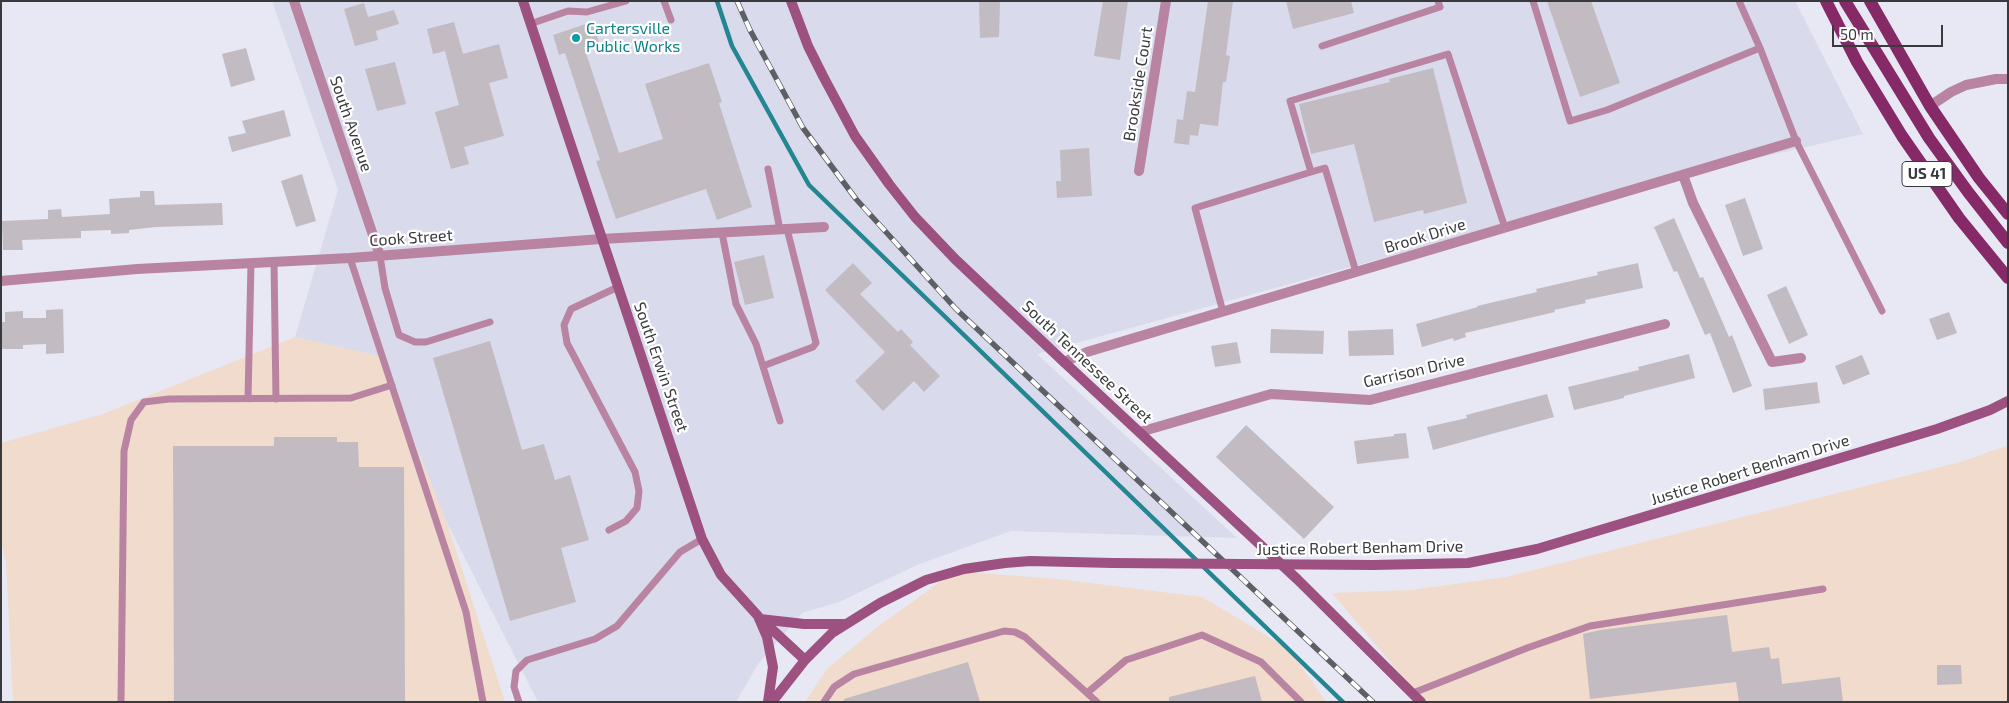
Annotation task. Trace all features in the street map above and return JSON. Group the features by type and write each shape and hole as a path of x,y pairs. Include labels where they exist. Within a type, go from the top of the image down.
{"main road":[{"name":"US 41","path":"1826,1 1857,62 1902,136 1953,211 2008,278"},
{"path":"1845,1 1929,138 2008,243"},
{"name":"US 41","path":"1870,1 1930,106 1980,178 2008,214"}],"street":[{"name":"South Avenue","path":"294,1 380,256"},
{"name":"South Erwin Street","path":"523,1 702,539 720,575 759,618 805,660"},
{"name":"South Tennessee Street","path":"791,1 808,46 855,136 888,184 915,217 948,252 1064,362 1297,579 1421,702"},
{"name":"Brookside Court","path":"1139,171 1166,1"},
{"path":"1930,106 1966,85 1989,80 2008,79"},
{"name":"Brook Drive","path":"1064,362 1087,352 1796,141"},
{"path":"1683,175 1693,202 1772,362 1801,358"},
{"name":"Cook Street","path":"1,281 138,270 380,256 601,239 824,227"},
{"name":"Garrison Drive","path":"1140,432 1271,394 1370,400 1665,324"},
{"name":"Justice Robert Benham Drive","path":"805,660 820,644 846,624 901,592 926,580 964,569 1030,561 1372,565 1468,563 1500,558 1538,549 1937,429 1990,410 2008,401"},
{"path":"759,618 804,624 846,624"},
{"path":"759,618 772,656 770,702"},
{"path":"770,702 805,660"}],"lane":[{"path":"530,24 568,11 587,12 626,1"},
{"path":"664,1 671,20"},
{"path":"1322,46 1440,7 1438,1"},
{"path":"1533,1 1570,121 1607,110 1760,48"},
{"path":"1739,1 1760,48 1796,141 1882,311"},
{"path":"1310,172 1290,101 1448,54 1505,228"},
{"path":"1222,312 1195,208 1310,172 1325,168 1356,272"},
{"path":"763,366 813,347 816,343 768,169"},
{"path":"722,233 736,304 756,344 780,421"},
{"path":"380,256 385,288 399,335 415,342 426,342 490,322"},
{"path":"350,258 466,612 483,702"},
{"path":"274,262 276,399"},
{"path":"248,399 251,263"},
{"path":"609,530 626,521 637,508 639,490 634,472 567,343 564,325 571,309 618,287"},
{"path":"121,702 124,451 130,420 144,402 169,399 350,398 392,385"},
{"path":"519,702 514,687 516,671 527,660 595,638 617,626 680,552 702,539"},
{"path":"1413,693 1527,648 1590,626 1823,589"},
{"path":"824,702 834,687 854,674 1004,631 1015,632 1025,636 1097,702"},
{"path":"1087,693 1126,660 1202,635 1261,662 1301,702"}],"shaded area":[{"path":"272,1 1795,1 1863,134 1683,175 1037,354 1237,538 1011,531 917,565 839,602 802,613 758,664 736,702 538,702 447,523 380,357 295,337 338,190"},
{"path":"295,337 380,356 447,523 505,702 13,702 6,562 1,540 1,443 103,414"},
{"path":"2008,445 2008,702 1424,702 1332,593 1411,590 1506,577 1964,461"},
{"path":"955,571 1058,579 1202,597 1289,649 1326,702 805,702 827,669 876,628"}],"building":[{"path":"979,1 1000,1 999,37 980,38"},
{"path":"1103,1 1128,1 1120,60 1094,56"},
{"path":"1208,1 1233,1 1226,55 1230,56 1226,82 1223,82 1218,126 1200,124 1198,136 1190,135 1189,145 1174,143 1177,119 1183,120 1187,91 1195,92"},
{"path":"1286,1 1351,1 1354,13 1293,29"},
{"path":"1547,1 1591,1 1620,83 1580,97"},
{"path":"364,3 368,17 394,10 399,24 376,31 378,40 355,46 344,9"},
{"path":"454,22 463,54 499,44 508,78 489,83 504,136 464,147 469,164 451,169 435,112 459,105 445,51 433,54 427,29"},
{"path":"592,22 599,42 584,47 619,153 663,139 645,84 709,63 722,102 719,103 752,207 717,220 706,189 616,219 596,161 600,160 565,53 559,55 553,35"},
{"path":"246,48 255,80 231,87 222,54"},
{"path":"395,62 406,104 377,111 365,69"},
{"path":"1433,68 1467,203 1424,214 1423,210 1374,222 1354,144 1311,154 1299,104 1390,82 1389,79"},
{"path":"284,110 291,136 232,152 228,137 246,133 242,121"},
{"path":"1089,148 1092,196 1057,198 1056,181 1061,181 1060,150"},
{"path":"302,174 316,221 296,227 281,181"},
{"path":"140,191 154,191 155,205 222,203 223,225 156,227 129,230 129,233 111,234 111,230 81,231 81,238 22,240 23,250 3,250 2,221 48,219 48,210 61,209 62,217 110,214 109,199 140,197"},
{"path":"1745,198 1763,249 1743,256 1725,205"},
{"path":"1674,218 1700,278 1703,277 1729,337 1732,335 1752,386 1733,393 1710,333 1705,335 1677,271 1674,272 1654,227"},
{"path":"764,255 774,298 745,305 734,262"},
{"path":"853,263 872,283 860,294 898,332 901,329 913,342 910,345 940,376 924,392 914,381 883,411 855,381 885,352 825,290"},
{"path":"1638,263 1643,288 1585,300 1586,303 1554,310 1555,312 1465,333 1466,337 1454,341 1453,338 1422,347 1416,324 1477,306 1537,292 1536,289 1598,275 1597,272"},
{"path":"1786,286 1808,335 1789,344 1767,295"},
{"path":"63,309 64,353 46,354 46,344 23,345 23,349 3,349 1,347 1,322 5,322 5,312 23,311 23,318 46,318 46,310"},
{"path":"1949,312 1957,333 1937,340 1929,319"},
{"path":"1271,329 1324,331 1323,354 1270,353"},
{"path":"1393,329 1394,355 1349,356 1348,331"},
{"path":"490,341 522,450 544,444 555,480 570,475 589,540 561,548 576,602 510,621 433,358"},
{"path":"1237,342 1241,363 1215,367 1211,346"},
{"path":"1689,354 1695,378 1574,410 1568,387 1639,370 1638,367"},
{"path":"1862,355 1870,374 1843,385 1835,366"},
{"path":"1817,382 1820,403 1765,410 1763,389"},
{"path":"1547,394 1554,417 1433,450 1427,427 1467,418 1466,415"},
{"path":"1246,425 1334,507 1304,539 1216,457"},
{"path":"1406,433 1409,458 1357,464 1354,441"},
{"path":"274,437 337,437 337,442 358,442 359,467 404,467 405,702 174,702 173,446 274,446"},
{"path":"1727,615 1732,652 1769,647 1771,659 1779,658 1782,684 1840,677 1843,702 1739,702 1736,682 1590,699 1583,634 1600,630"},
{"path":"968,662 980,702 844,702 844,699"},
{"path":"1937,665 1961,665 1962,684 1937,685"},
{"path":"1255,676 1262,702 1169,702 1169,697"}],"waterway":[{"path":"717,1 732,46 809,185 1343,702"}],"railway":[{"path":"737,1 750,30 803,128 856,199 956,309 1373,702"}],"place":[{"name":"Cartersville Public Works","path":"576,38"}]}
